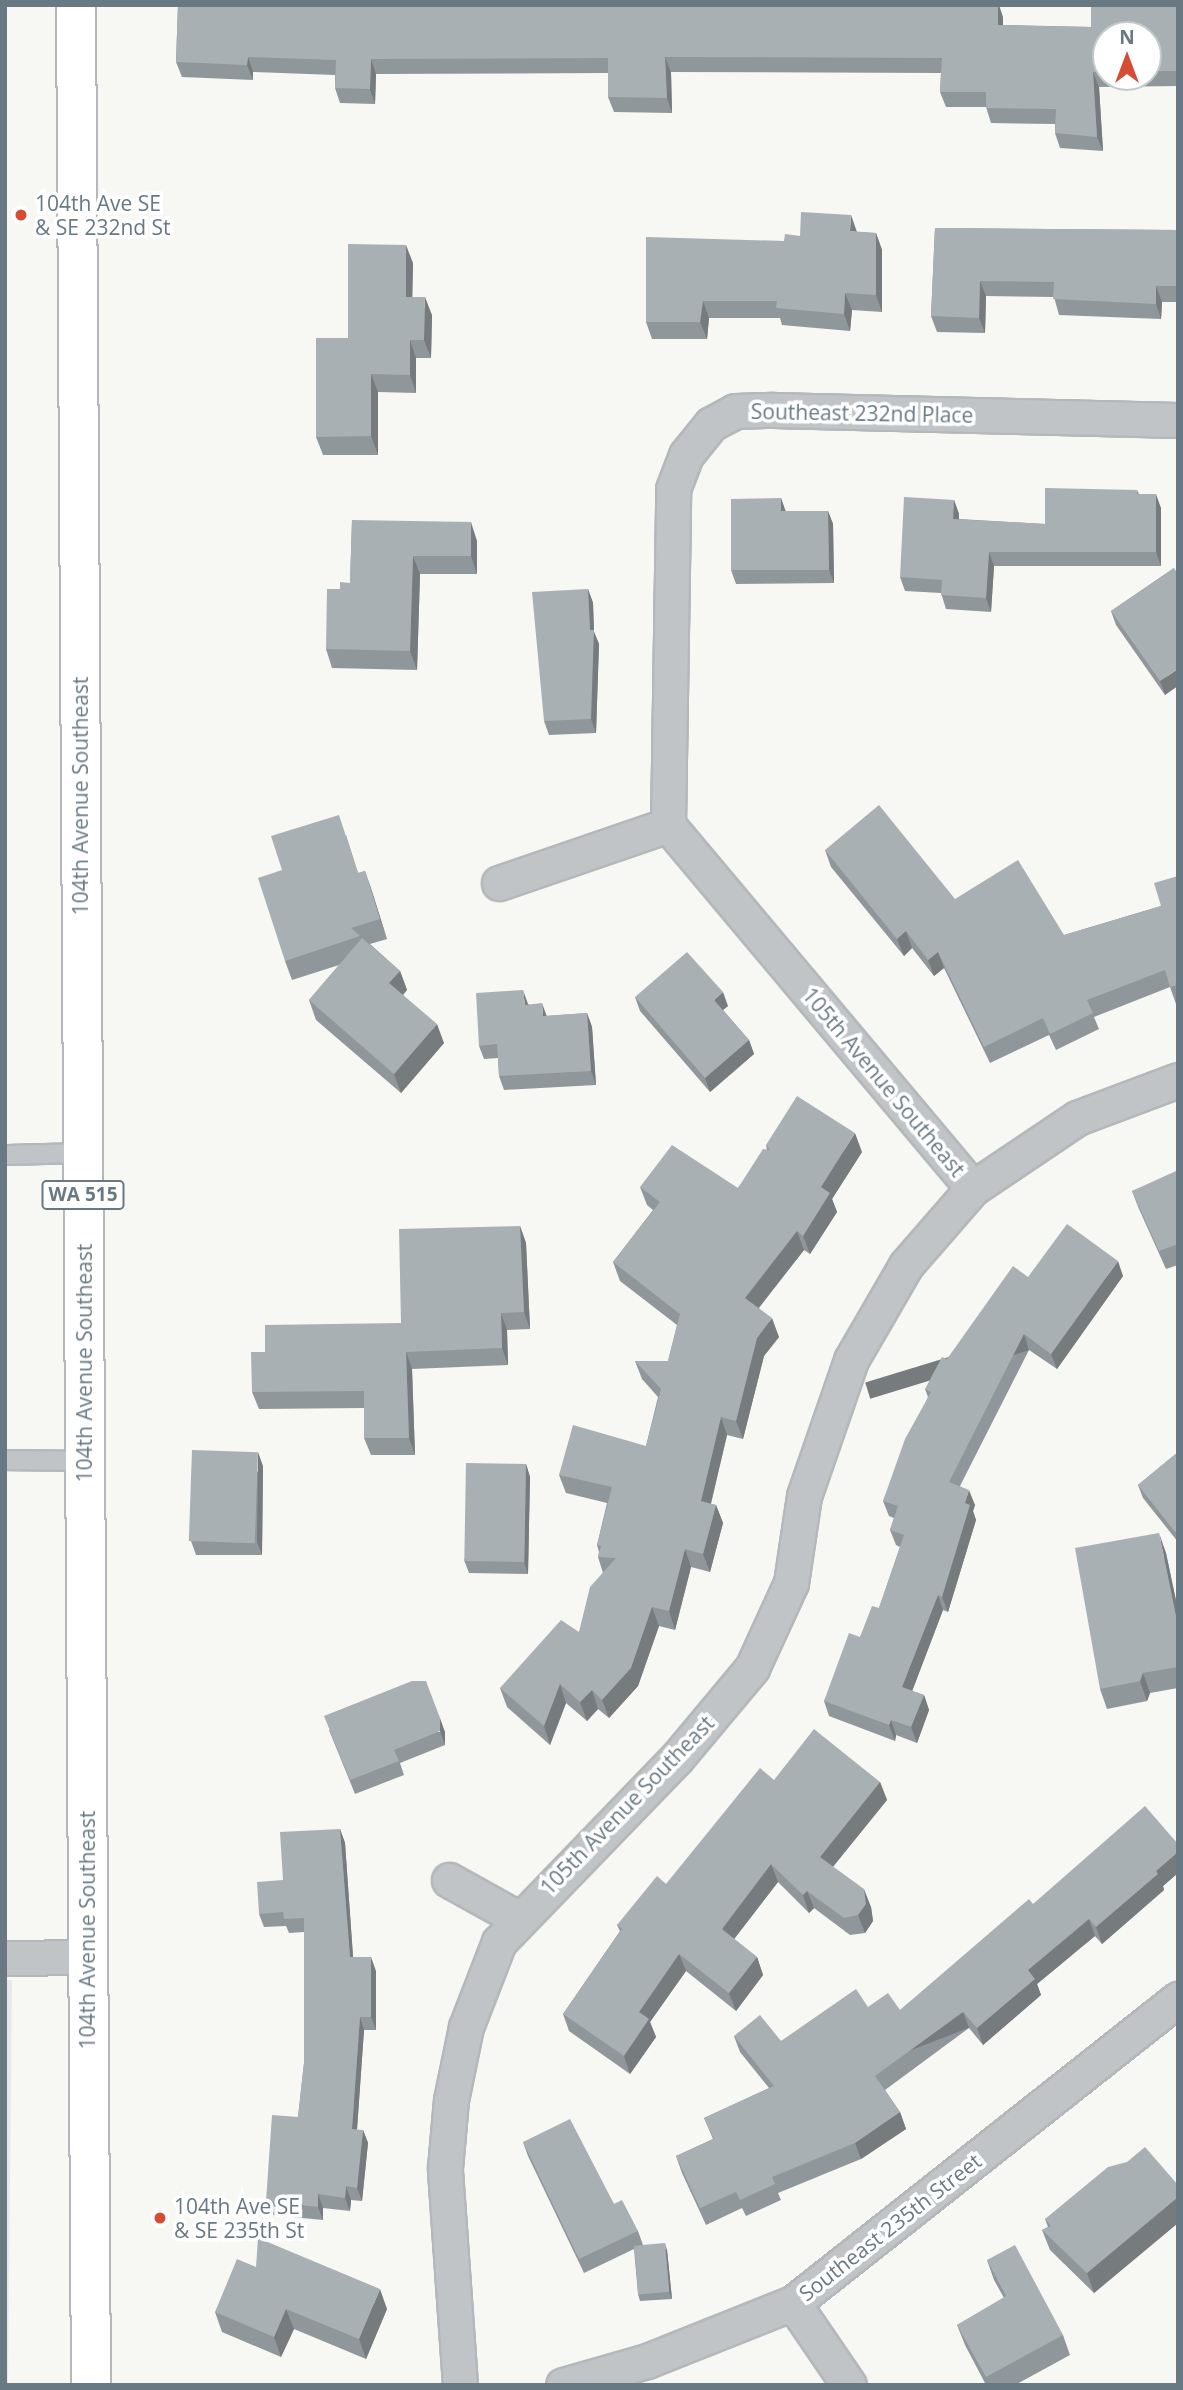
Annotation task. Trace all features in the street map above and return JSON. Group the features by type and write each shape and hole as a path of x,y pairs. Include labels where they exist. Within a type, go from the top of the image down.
{"main road":[{"name":"104th Avenue Southeast","path":"76,5 91,2385"}],"street":[{"name":"Southeast 232nd Place","path":"668,825 673,489 686,455 711,424 735,411 773,410 1178,420"},
{"path":"499,883 668,825"},
{"name":"105th Avenue Southeast","path":"460,2385 445,2168 451,2100 466,2027 499,1942 676,1759 752,1668 791,1583 804,1496 851,1360 906,1265 973,1188 668,825"},
{"path":"973,1188 1077,1118 1178,1080"},
{"path":"449,1880 519,1919"},
{"path":"5,1958 88,1957"},
{"name":"Southeast 235th Street","path":"563,2385 646,2361 793,2304 1176,2003"},
{"path":"793,2304 849,2385"}],"lane":[{"path":"5,1155 82,1153"},
{"path":"5,1460 84,1461"}],"shaded area":[{"path":"5,1980 12,1980 8,2385 5,2385"}],"building":[{"path":"178,5 998,5 998,25 1091,27 1091,5 1178,5 1178,71 1162,71 1162,21 1092,21 1092,91 1094,91 1097,137 1055,133 1056,109 986,108 986,92 940,92 942,58 665,57 667,98 608,97 608,58 371,59 370,89 335,88 336,60 248,57 247,65 176,62"},
{"path":"801,212 851,215 850,231 876,233 876,295 845,293 844,314 776,308 777,301 703,301 700,322 646,322 646,237 784,241 785,234 800,236"},
{"path":"935,228 1178,230 1178,286 1156,286 1156,304 1053,299 1054,282 980,281 979,318 931,316"},
{"path":"348,244 406,245 406,297 425,297 424,340 410,340 410,375 371,374 371,436 316,437 316,338 348,338"},
{"path":"1045,488 1137,490 1137,494 1156,494 1156,552 989,552 986,598 941,595 942,580 900,577 904,497 954,500 953,519 1045,524"},
{"path":"781,498 781,511 828,511 829,570 731,570 731,499"},
{"path":"352,520 471,522 471,556 413,556 410,651 326,649 327,589 340,589 340,582 350,583"},
{"path":"1174,568 1178,574 1178,669 1160,681 1111,611"},
{"path":"588,589 590,630 594,630 591,719 544,721 532,592"},
{"path":"879,805 955,899 1018,860 1064,935 1161,906 1154,883 1178,876 1178,985 1170,987 1165,970 1087,1000 1093,1013 1050,1034 1043,1018 984,1047 938,952 928,960 906,931 897,939 825,850"},
{"path":"339,815 358,873 365,871 380,919 351,928 360,936 285,961 258,878 282,870 271,836"},
{"path":"362,938 400,971 389,983 437,1024 394,1074 309,1000"},
{"path":"687,952 723,992 714,1000 749,1040 705,1078 635,997"},
{"path":"523,990 525,1005 542,1003 543,1016 587,1013 591,1071 499,1076 497,1044 479,1046 476,993"},
{"path":"797,1096 855,1133 821,1187 830,1193 803,1236 797,1231 745,1298 772,1318 757,1338 736,1421 721,1417 701,1501 716,1505 703,1554 685,1549 669,1611 652,1607 631,1668 602,1700 592,1690 580,1702 560,1684 544,1726 500,1688 561,1620 579,1632 590,1587 616,1558 598,1557 601,1546 597,1545 612,1487 559,1475 573,1425 646,1446 661,1389 635,1361 668,1361 680,1314 613,1262 660,1202 640,1187 672,1145 738,1188 763,1149 770,1150 766,1145"},
{"path":"1176,1171 1178,1244 1159,1251 1132,1191"},
{"path":"1067,1224 1118,1261 1051,1354 1024,1334 949,1482 969,1490 965,1503 970,1505 942,1597 938,1595 902,1687 924,1695 911,1727 891,1720 889,1725 824,1701 849,1633 860,1637 872,1606 879,1608 904,1535 890,1530 898,1506 883,1501 905,1439 931,1392 925,1389 942,1357 947,1359 1013,1266 1028,1277"},
{"path":"520,1226 524,1312 501,1313 502,1348 406,1352 409,1438 364,1438 364,1391 252,1392 251,1352 265,1352 265,1325 401,1323 399,1229"},
{"path":"192,1450 258,1452 255,1543 189,1541"},
{"path":"1178,1452 1178,1530 1175,1532 1138,1485"},
{"path":"466,1463 526,1464 524,1562 464,1561"},
{"path":"1159,1533 1178,1626 1178,1667 1143,1673 1140,1681 1100,1689 1075,1548"},
{"path":"412,1681 426,1681 440,1718 440,1731 394,1750 399,1761 350,1780 324,1716"},
{"path":"814,1729 880,1782 820,1857 864,1889 866,1904 858,1915 844,1918 807,1891 803,1895 771,1864 722,1929 757,1957 729,1993 679,1954 639,2012 649,2019 624,2056 563,2014 622,1929 617,1925 657,1876 666,1884 760,1768 774,1780"},
{"path":"1145,1806 1178,1844 1178,1852 1156,1871 1158,1874 1096,1927 1089,1919 1028,1970 1035,1979 977,2028 963,2012 875,2076 900,2112 855,2143 772,2177 775,2184 740,2200 736,2192 700,2208 676,2156 714,2139 704,2118 774,2086 734,2036 760,2015 781,2041 856,1989 868,2007 888,1993 900,2010 1029,1899 1033,1904"},
{"path":"340,1829 350,1957 371,1957 371,2017 360,2017 352,2129 363,2130 357,2188 346,2186 345,2198 318,2194 318,2207 266,2201 272,2115 298,2117 304,2063 304,1918 284,1919 283,1912 259,1914 257,1882 283,1880 280,1832"},
{"path":"570,2119 614,2204 622,2200 638,2231 579,2259 523,2142"},
{"path":"1145,2147 1178,2185 1178,2197 1087,2273 1042,2230 1051,2226 1045,2219 1108,2167 1127,2162"},
{"path":"258,2238 380,2289 359,2339 286,2309 274,2337 215,2312 237,2259 256,2267"},
{"path":"665,2243 669,2292 638,2295 634,2246"},
{"path":"1015,2245 1063,2335 986,2377 957,2325 1006,2296 987,2260"}],"place":[{"name":"104th Ave SE & SE 232nd St","path":"21,215"},
{"name":"104th Ave SE & SE 235th St","path":"160,2218"}]}
